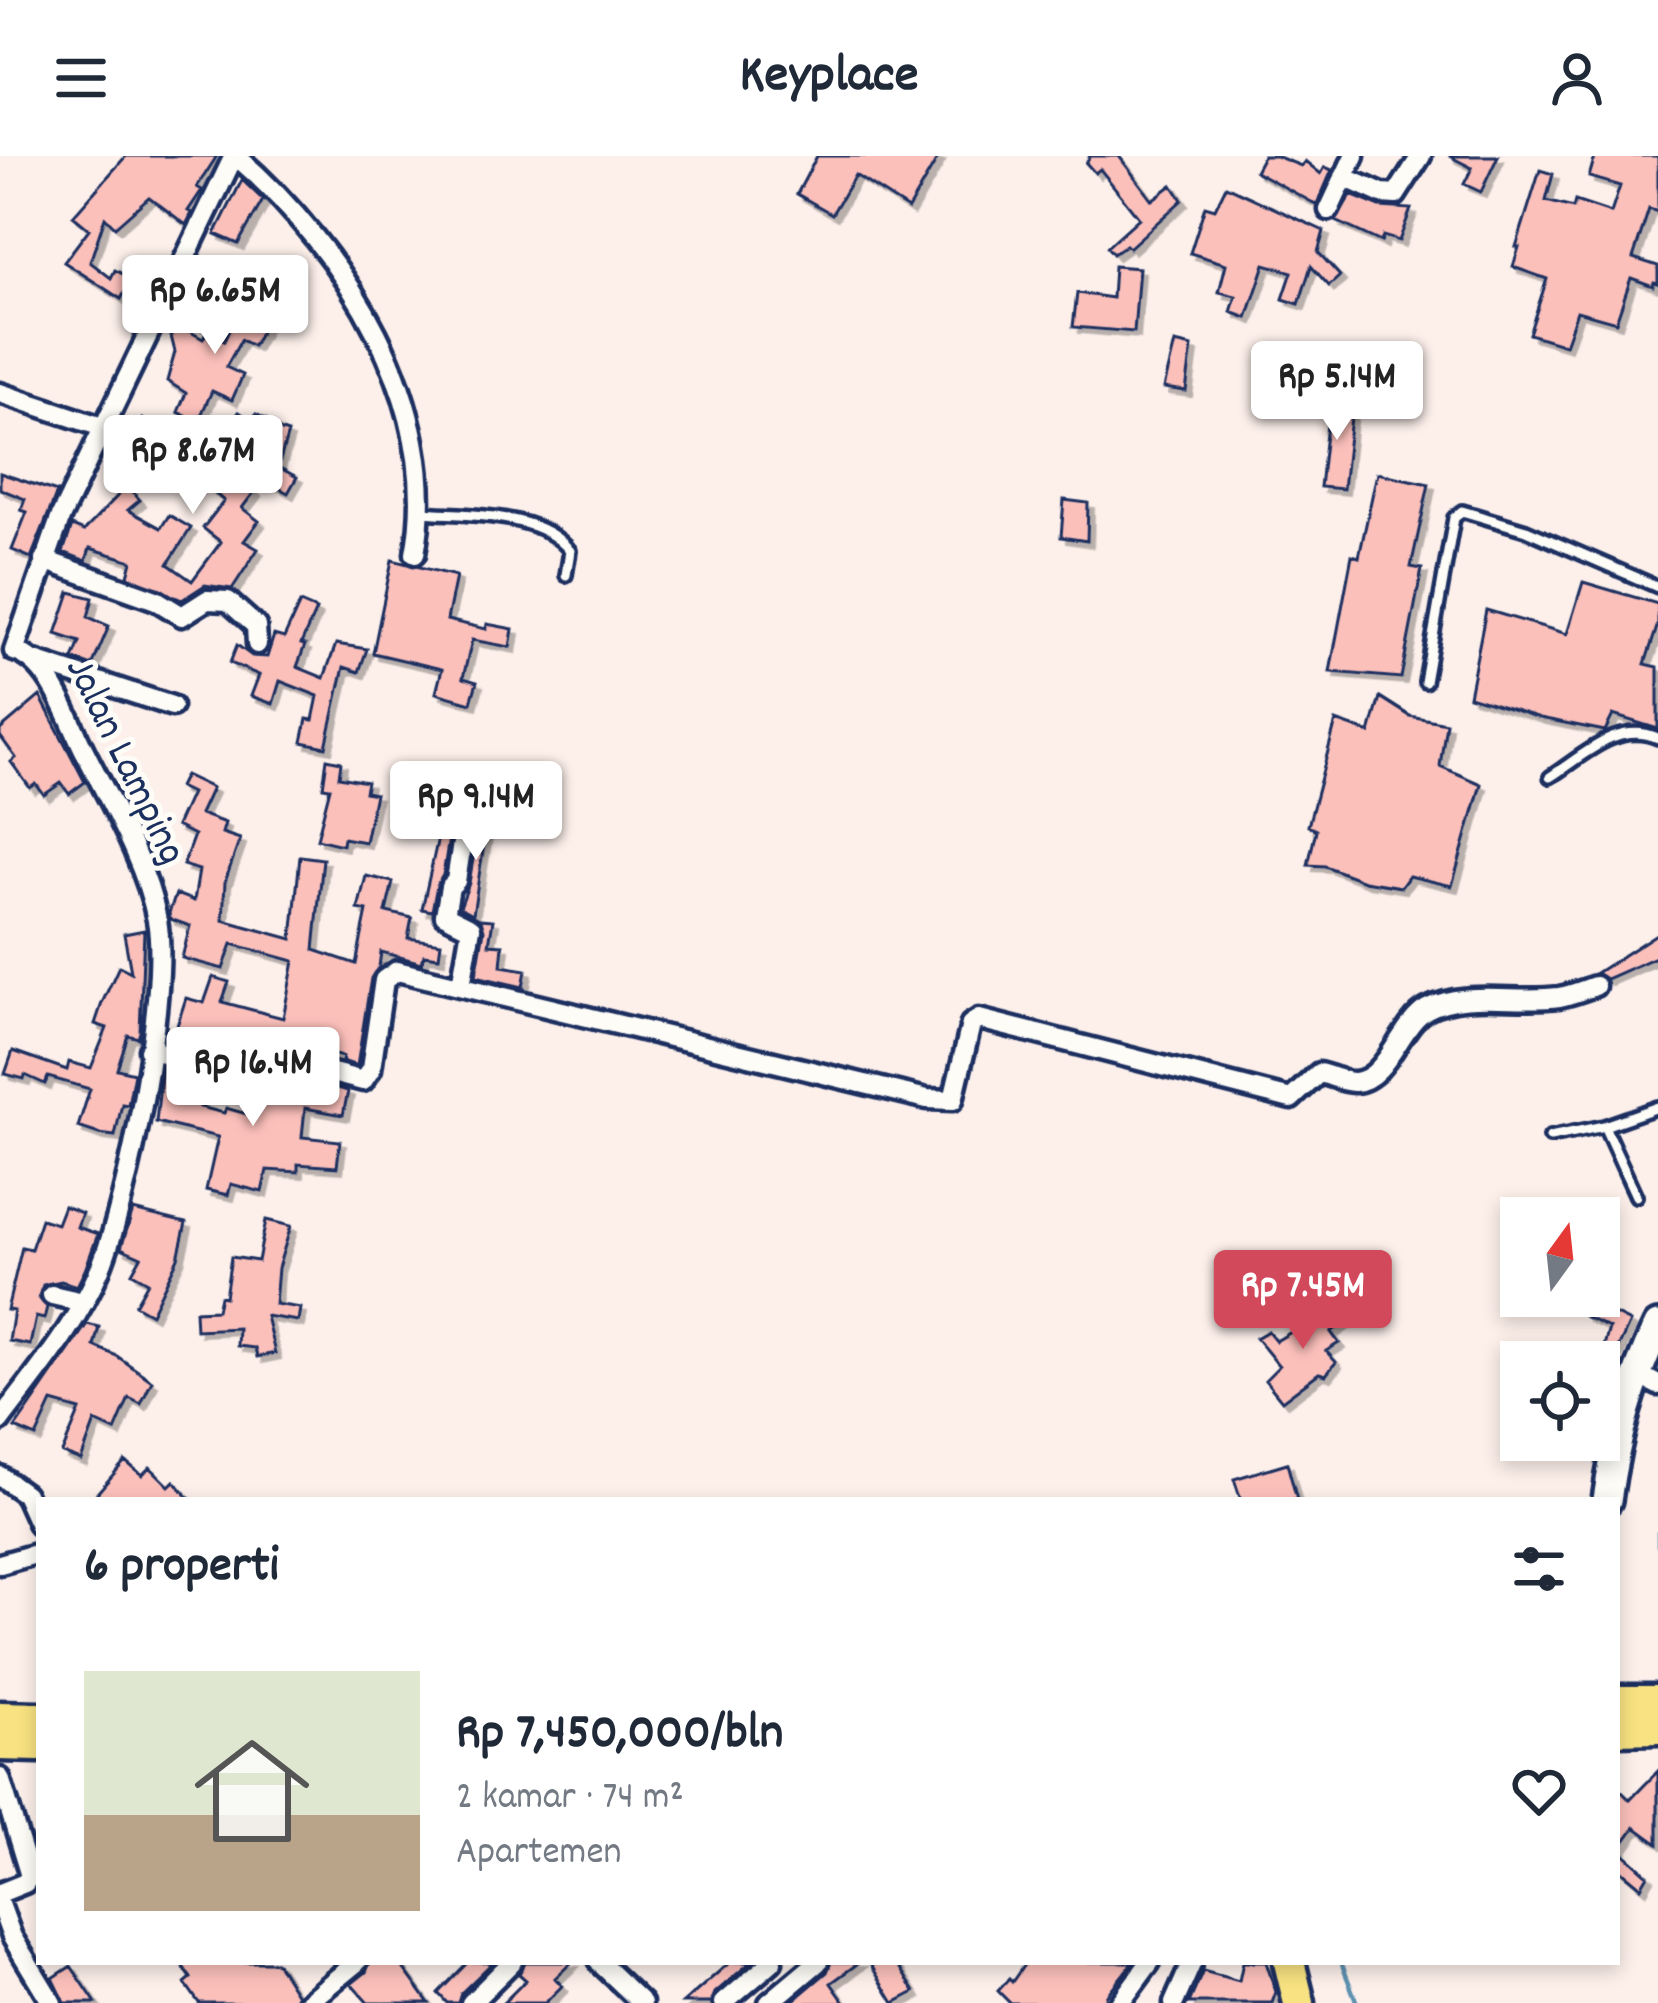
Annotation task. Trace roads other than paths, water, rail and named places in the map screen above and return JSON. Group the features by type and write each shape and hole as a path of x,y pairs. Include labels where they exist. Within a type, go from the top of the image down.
{"main road":[{"path":"1608,1497 1624,1409 1646,1379 1658,1326"},
{"path":"1631,1708 1658,1728"},
{"path":"0,1717 36,1718"},
{"path":"0,1745 36,1746"},
{"path":"1290,1965 1299,2003"}],"street":[{"name":"Jalan Lamping","path":"0,1421 65,1336 100,1268 149,1050 159,977 157,917 100,782 35,661 7,656 102,427 235,156"},
{"path":"235,156 284,201 328,255 393,370 422,477 415,554"},
{"path":"1329,210 1354,156"},
{"path":"1344,177 1382,194 1396,195 1420,156"},
{"path":"0,394 102,427"},
{"path":"44,560 156,600 182,616 206,600 228,601 256,626 257,644"},
{"path":"35,661 172,706"},
{"path":"460,985 471,928 445,915 470,799"},
{"path":"149,1050 296,1074 302,1065 363,1082 369,1075 386,975 398,970 858,1085 950,1101 976,1020 1291,1099 1319,1072 1355,1082 1369,1076 1418,1016 1434,1006 1500,997 1555,998 1595,986"},
{"path":"52,1294 83,1302"},
{"path":"0,1476 31,1502 36,1516"},
{"path":"0,1564 36,1554"},
{"path":"0,1778 29,1876 25,1883 0,1893"},
{"path":"0,1904 12,1937 52,2003"},
{"path":"307,2003 353,1965"},
{"path":"472,2003 509,1965"},
{"path":"724,2003 768,1965"},
{"path":"769,2003 814,1965"},
{"path":"1120,2003 1148,1965"},
{"path":"1174,2003 1191,1965"},
{"path":"603,1966 641,2003"}],"lane":[{"path":"1425,682 1454,518 1462,511 1526,530 1658,587"},
{"path":"422,512 509,520 549,532 570,551 566,575"},
{"path":"1550,777 1621,734 1639,730 1658,738"},
{"path":"1550,1138 1658,1108"},
{"path":"1604,1126 1636,1196"}],"waterway":[{"path":"1658,1532 1658,1546"},
{"path":"1342,1965 1357,2003"}]}
